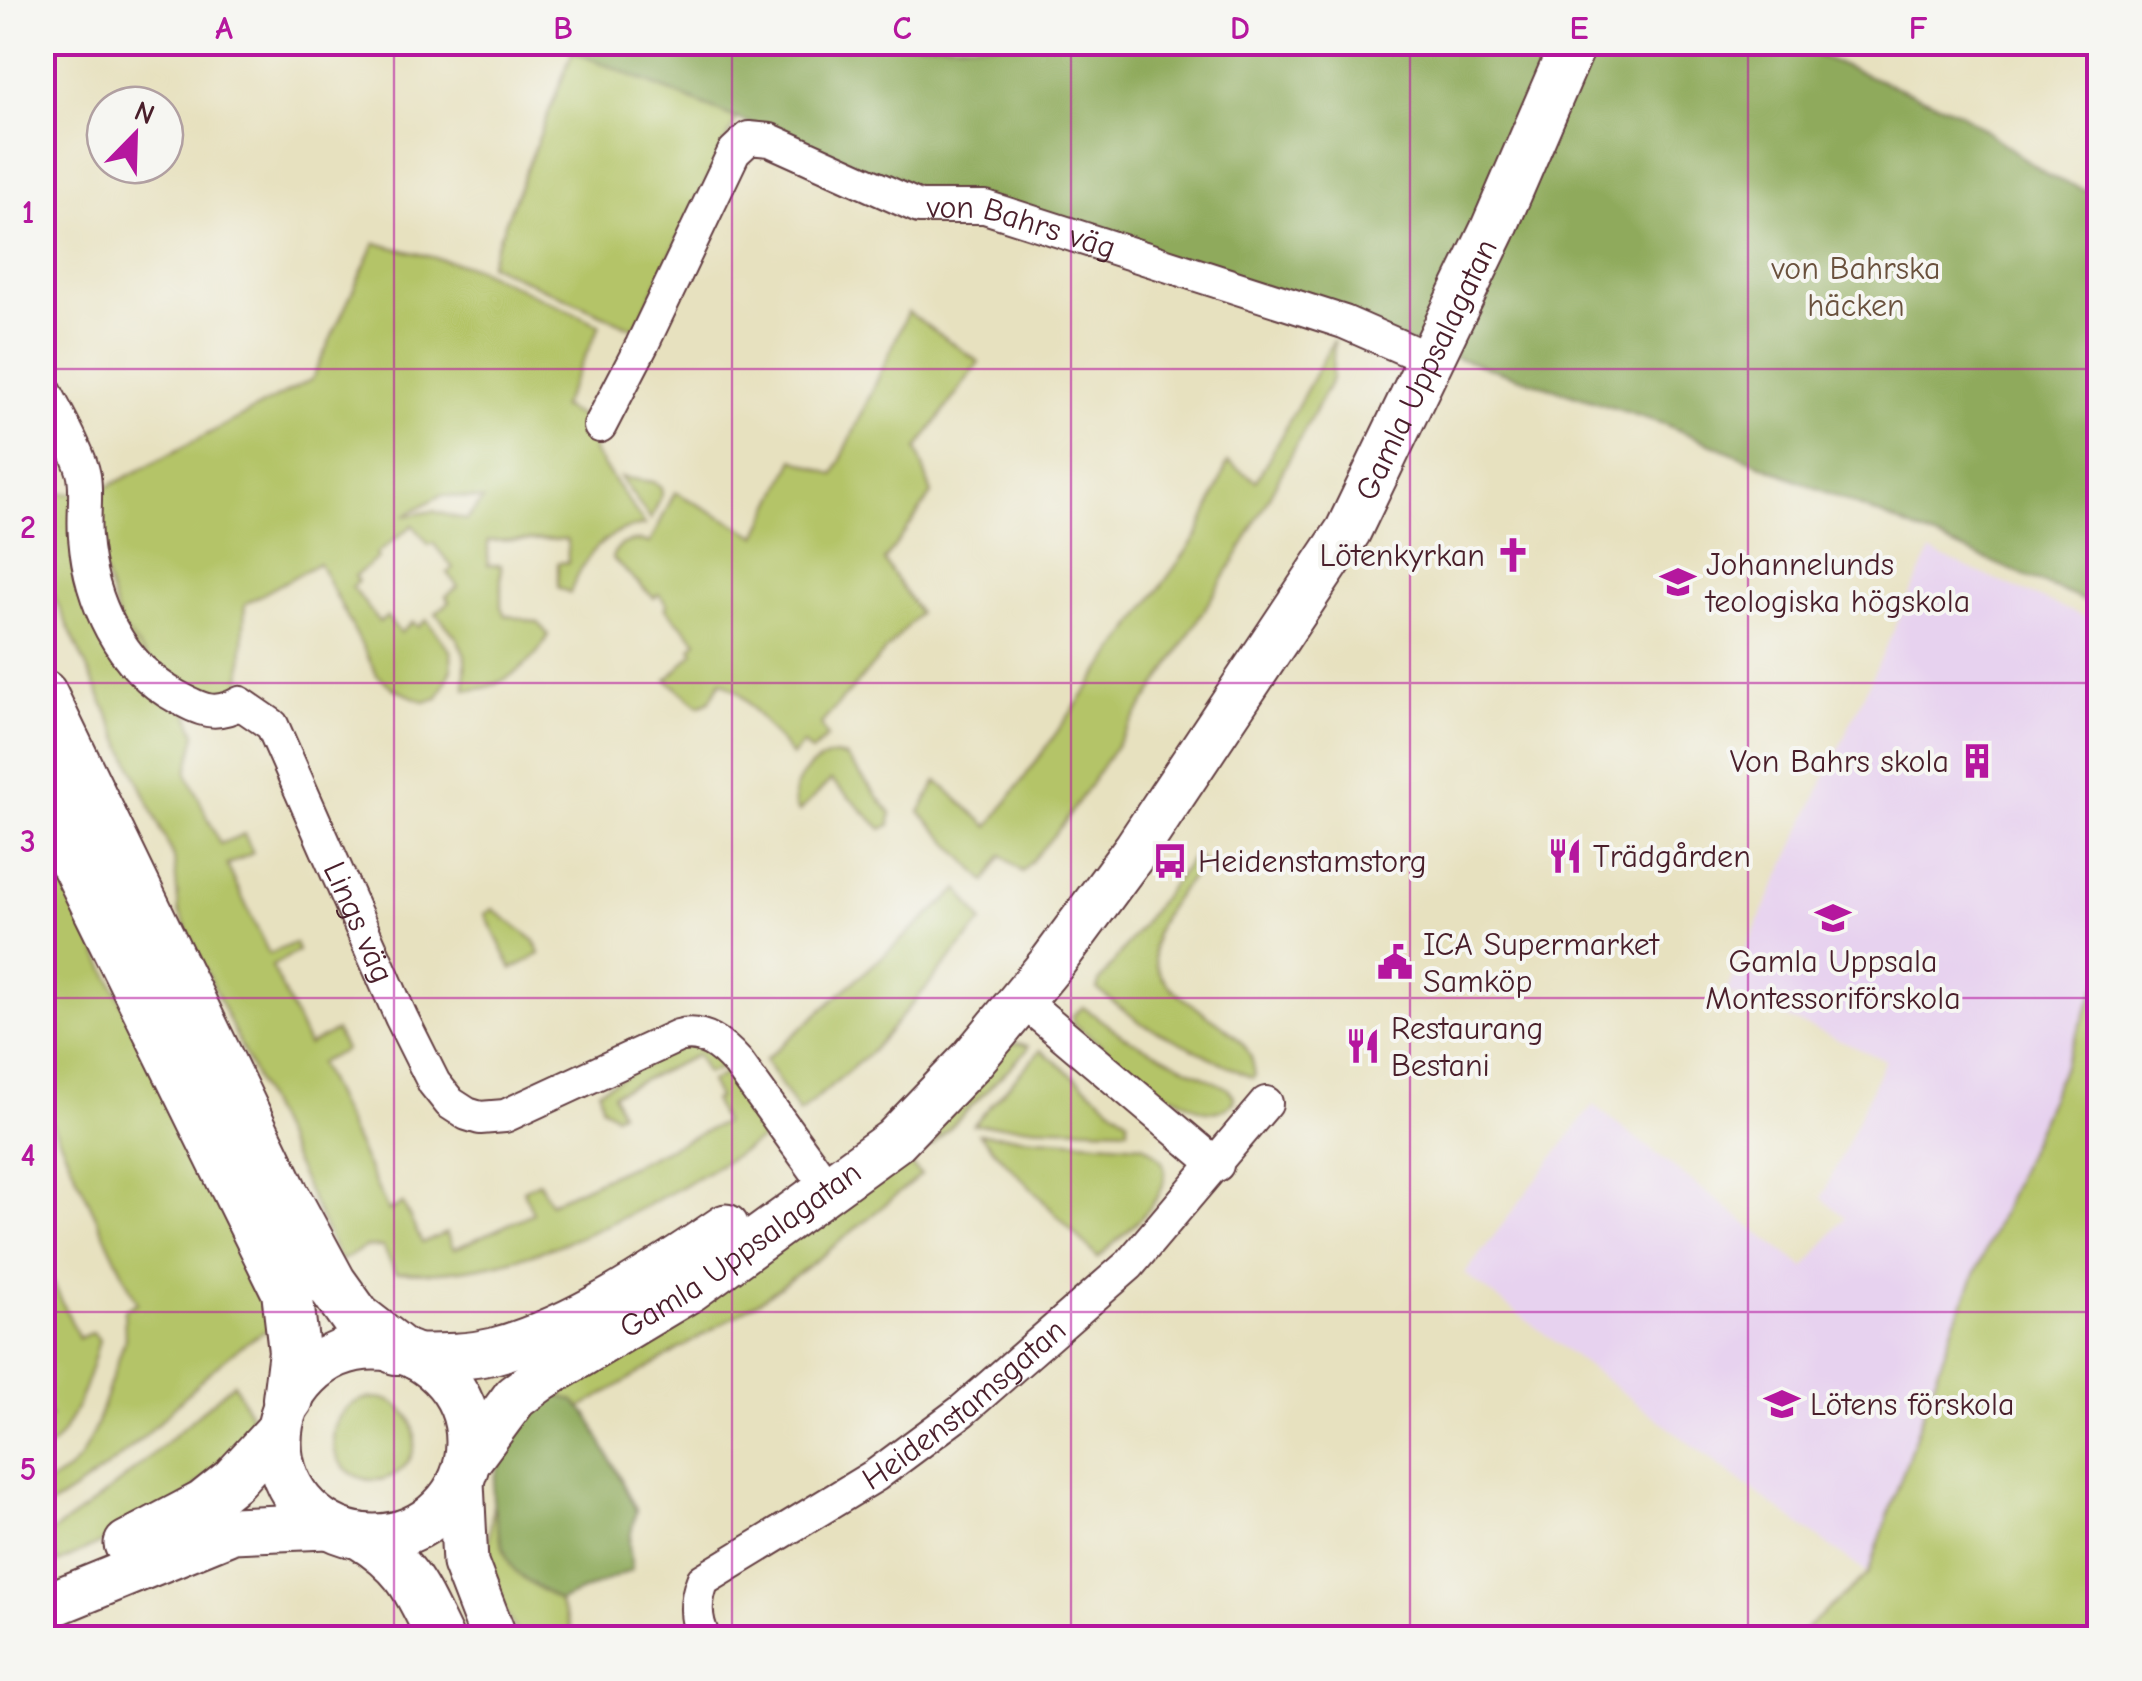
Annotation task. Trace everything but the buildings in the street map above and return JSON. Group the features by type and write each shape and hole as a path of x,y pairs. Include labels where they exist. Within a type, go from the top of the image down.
{"main road":[{"path":"42,694 285,1198 322,1266 356,1318 407,1353"},
{"path":"42,794 286,1291 294,1350 284,1414"}],"street":[{"name":"Gamla Uppsalagatan","path":"407,1353 490,1352 582,1316 689,1252 894,1141 972,1060 1137,848 1348,531 1493,230 1574,42"},
{"name":"von Bahrs väg","path":"600,426 734,152 750,138 770,140 920,206 985,207 1344,322 1431,360"},
{"name":"Lings väg","path":"42,385 84,474 85,541 95,587 114,638 144,674 168,692 210,712 224,712 240,703 272,725 401,1017 434,1083 450,1103 480,1118 505,1116 678,1036 699,1034 726,1050 738,1063 822,1178"},
{"path":"1013,1010 1217,1165"},
{"name":"Heidenstamsgatan","path":"700,1626 697,1596 704,1580 876,1475 962,1411 1129,1265 1266,1103"},
{"name":"Gamla Uppsalagatan","path":"464,1472 515,1397 690,1289 822,1178"},
{"path":"42,1584 203,1504 244,1469 284,1414 307,1373 333,1356 364,1347 407,1353 438,1371 454,1390 465,1413 470,1437 464,1472 465,1563 494,1638"},
{"path":"284,1414 280,1462 302,1506 388,1554 410,1576 440,1638"},
{"path":"42,1608 233,1530 344,1531 391,1536 420,1526 444,1507 464,1472"}],"shaded area":[{"path":"1930,552 2099,623 2099,1399 1954,1325 1868,1574 1465,1274 1593,1105 1805,1268 1845,1217 1822,1198 1885,1060 1726,992"}],"green space":[{"name":"von Bahrska häcken","path":"552,43 1788,43 1961,113 2049,176 2099,195 2099,607 1664,424 985,207 941,202"},
{"path":"573,51 737,118 635,329 489,264"},
{"path":"375,243 476,268 600,325 561,407 600,426 593,451 645,525 618,533 597,547 570,593 558,587 558,563 568,562 567,539 488,541 488,565 501,565 501,607 505,615 539,623 548,635 534,656 513,674 477,689 465,689 465,656 457,638 436,613 450,602 446,596 458,587 447,573 453,568 413,525 376,554 378,558 355,576 358,581 352,587 379,622 387,617 400,633 413,622 418,627 427,620 451,652 452,669 438,698 425,702 394,689 377,675 319,563 245,604 240,703 224,712 131,661 83,500 312,379","holes":["441,495 483,500 466,520 433,511 404,516"]},
{"path":"908,312 979,362 917,449 932,494 884,561 919,613 821,724 827,737 812,752 803,744 792,756 739,692 721,681 710,701 699,706 667,680 694,652 691,648 697,641 665,608 667,605 659,594 654,598 612,558 628,542 650,543 675,492 757,536 794,459 834,475"},
{"path":"1334,340 1332,379 1236,558 1167,670 1064,823 1022,872 1002,855 986,882 920,812 937,781 989,827 1198,535 1228,462 1256,481"},
{"path":"42,466 59,493 76,494 83,576 186,708 196,734 187,773 220,844 244,834 253,853 227,865 269,954 295,943 298,951 272,966 308,1045 336,1031 345,1050 319,1063 388,1211 403,1204 422,1243 446,1233 454,1249 533,1213 523,1190 539,1182 550,1203 723,1123 710,1082 732,1070 776,1131 641,1208 546,1250 497,1264 446,1272 395,1272 383,1247 366,1247 340,1261 179,912 174,858 43,572"},
{"path":"620,477 661,487 651,520"},
{"path":"835,755 846,757 891,813 890,825 882,829 831,780 799,812 794,794 802,776 817,762"},
{"path":"43,841 258,1281 269,1329 225,1359 119,1457 43,1510 43,1486 68,1471 80,1458 96,1426 125,1339 124,1309 137,1303 43,1105"},
{"path":"1194,855 1203,862 1159,925 1154,949 1157,968 1184,999 1237,1038 1251,1058 1255,1076 1252,1078 1141,1023 1097,989"},
{"path":"959,889 982,922 873,1050 799,1113 765,1060"},
{"path":"493,909 535,941 540,954 512,969 485,914"},
{"path":"2099,982 2099,1638 1795,1638 1868,1574 1954,1324"},
{"path":"1083,1007 1123,1036 1227,1088 1234,1096 1233,1102 1214,1112 1205,1111 1160,1092 1073,1023 1072,1016"},
{"path":"688,1042 730,1064 707,1074 697,1055 613,1094 620,1112 615,1115 602,1107 599,1090"},
{"path":"1018,1043 1028,1046 1027,1050 932,1146 914,1148 999,1047"},
{"path":"1041,1050 1128,1120 1128,1129 973,1125"},
{"path":"979,1134 1143,1145 1159,1158 1165,1172 1162,1188 1139,1219 1098,1258"},
{"path":"893,1156 921,1175 763,1299 581,1408 573,1400 555,1395"},
{"path":"43,1261 79,1338 93,1332 99,1340 72,1417 44,1452 43,1422 51,1417 42,1400"},
{"path":"234,1383 253,1420 248,1434 175,1508 58,1563 48,1538 50,1533 122,1480"},
{"path":"555,1395 573,1400 588,1415 636,1510 629,1543 632,1570 559,1601 510,1564 493,1496 500,1462 514,1434 533,1411"},
{"path":"374,1398 390,1401 403,1410 412,1423 412,1455 403,1468 390,1477 374,1480 358,1477 345,1468 336,1455 333,1439 336,1423 345,1410 358,1401"},
{"path":"493,1505 511,1566 559,1601 575,1638 519,1638 505,1611 488,1549"}],"place":[{"name":"Lötenkyrkan","path":"1513,555"},
{"name":"Johannelunds teologiska högskola","path":"1678,582"},
{"name":"Von Bahrs skola","path":"1977,761"},
{"name":"Trädgården","path":"1565,856"},
{"name":"Heidenstamstorg","path":"1170,861"},
{"name":"Gamla Uppsala Montessoriförskola","path":"1833,918"},
{"name":"ICA Supermarket Samköp","path":"1395,962"},
{"name":"Restaurang Bestani","path":"1363,1046"},
{"name":"Lötens förskola","path":"1782,1404"}]}
